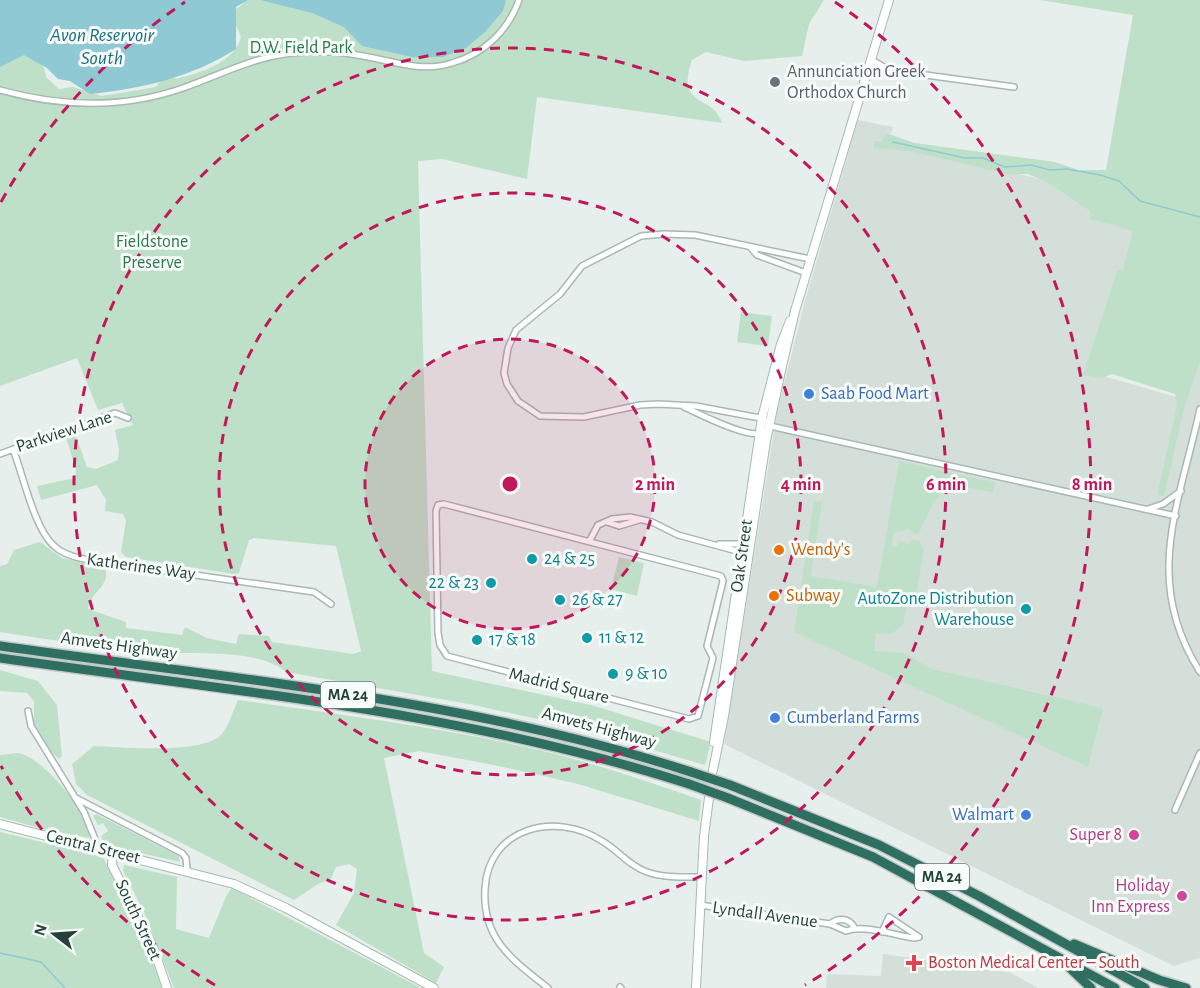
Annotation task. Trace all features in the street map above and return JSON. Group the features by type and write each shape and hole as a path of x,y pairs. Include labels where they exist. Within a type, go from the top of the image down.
{"highway":[{"name":"Amvets Highway","path":"0,646 465,713 593,742 730,785 879,845 1145,988"},
{"name":"Amvets Highway","path":"0,658 463,726 590,754 728,798 873,857 1115,988"},
{"path":"1047,934 1159,980 1186,988"},
{"path":"1059,959 1091,988"}],"main road":[{"name":"Oak Street","path":"746,549 795,311 869,58 889,0"},
{"name":"Oak Street","path":"696,988 700,905 712,770 724,716 759,435 781,344 795,311"},
{"name":"Central Street","path":"0,824 225,881 269,899 434,988"},
{"name":"South Street","path":"113,852 112,865 153,947 167,988"}],"street":[{"path":"0,90 56,102 117,102 168,93 254,61 292,53 348,53 415,67 447,65 465,59 489,44 508,22 519,0"},
{"path":"869,58 889,70"},
{"path":"864,75 889,70 1014,87"},
{"path":"810,260 761,247 751,248 695,235 664,234 636,238 582,266 560,294 525,322 511,339 505,360 507,384 518,401 540,416 584,417 651,404 696,406 762,418 770,426 1176,516"},
{"path":"751,248 757,255 806,273"},
{"path":"682,406 735,428 759,435 770,426"},
{"path":"1200,409 1168,555 1169,592 1177,629 1200,672"},
{"name":"Parkview Lane","path":"0,454 115,412 128,418"},
{"name":"Katherines Way","path":"13,449 43,531 52,545 65,554 314,592 332,604"},
{"path":"1144,509 1163,504 1182,489"},
{"name":"Madrid Square","path":"444,504 590,540 723,578 707,645 713,658 696,718 689,719 454,660 443,650 438,633 436,511 438,505 444,504"},
{"path":"590,540 594,528 619,518 652,522 678,536 746,549"},
{"path":"28,711 30,726 88,820 95,848"},
{"path":"1175,810 1200,753"},
{"path":"75,798 182,853 186,858 187,870"},
{"path":"88,820 92,812 102,811"},
{"path":"548,988 505,952 497,942 490,924 485,886 492,857 504,841 532,829 550,827 574,830 601,840 635,867 650,873 702,878"},
{"name":"Lyndall Avenue","path":"700,905 830,924 846,931 854,927 914,938 919,937 889,917 882,932"},
{"name":"Lyndall Avenue","path":"830,924 840,919 848,920 854,927"}],"shaded area":[{"path":"858,120 893,127 891,134 886,133 911,150 1054,182 1136,229 1090,372 1183,399 1200,334 1200,958 1174,966 724,744 777,412 805,301"},
{"name":"Boston Medical Center – South","path":"883,954 1009,972 1038,988 826,988 827,974 881,976"}],"green space":[{"path":"243,0 824,0 809,24 802,56 744,61 706,52 692,60 688,86 697,99 711,107 722,123 537,97 527,179 442,159 418,161 432,671 591,705 711,742 705,765 570,726 469,704 286,672 256,658 238,655 142,652 0,632 0,566 7,564 14,550 40,542 62,558 105,567 103,585 92,598 88,609 126,622 126,628 182,635 185,627 207,638 236,644 239,634 269,636 272,642 353,654 361,651 336,546 254,538 249,540 239,573 234,574 126,557 121,552 126,521 123,514 105,511 106,500 97,485 41,500 37,486 75,478 76,469 66,438 75,434 87,467 96,469 118,460 119,450 115,430 133,425 122,403 98,410 77,358 0,386 0,65 18,48 41,59 47,78 59,89 73,87 102,96 156,87 164,78 179,78 197,73 216,65 232,53 241,37 233,18 236,9 243,4"},
{"path":"1040,0 1200,0 1200,362 1184,409 1164,496 1157,495 1177,406 1175,394 1112,374 1102,378 1083,375 1117,271 1123,269 1133,231 1091,219 1090,211 1047,182 1028,174 1007,174 910,151 873,148 875,141 882,141 886,133 915,143 1055,162 1079,170 1106,170 1133,15"},
{"path":"741,312 772,316 768,346 737,342"},
{"path":"899,461 995,483 993,492 961,487 944,491 932,506 918,535 908,529 894,533 891,546 897,547 899,542 910,544 912,540 919,541 924,549 917,591 909,595 903,625 891,634 876,634 874,651 904,653 932,669 1103,708 1088,767 794,632 814,501 822,502 811,576 877,587"},
{"path":"619,557 644,563 637,596 611,589"},
{"path":"0,670 38,681 57,705 62,756 59,759 48,749 34,727 34,701 27,693 0,691"},
{"path":"238,700 454,733 570,758 701,800 699,821 578,784 499,766 419,751 384,758 424,953 444,967 436,983 336,925 354,893 357,869 349,864 336,867 331,879 318,884 294,900 87,795 76,784 72,764 94,746 161,748 198,745 212,741 222,734"},
{"path":"18,753 40,764 63,788 82,815 88,828 89,838 43,829 0,817 0,755"},
{"path":"96,814 179,856 180,862 105,845 101,836 108,831 103,823 98,825 93,816"},
{"path":"0,832 103,857 150,955 162,988 0,988"},
{"path":"124,865 177,877 176,929 209,938 227,894 232,888 421,988 174,988 144,912 123,871"}],"water":[{"name":"Avon Reservoir South","path":"0,0 248,0 236,7 236,49 202,67 166,80 128,89 90,94 70,81 58,79 47,68 24,55 0,67"},
{"path":"260,0 506,0 503,11 486,31 466,48 443,57 412,57 362,46 344,27 312,13"}],"waterway":[{"path":"893,142 965,158 983,158 1005,167 1031,165 1050,170 1067,169 1100,175 1119,181 1140,201 1200,217"},
{"path":"0,953 41,962 65,988"}],"place":[{"name":"Annunciation Greek Orthodox Church","path":"775,82"},
{"name":"Saab Food Mart","path":"809,394"},
{"name":"Wendy's","path":"779,550"},
{"name":"24 & 25","path":"532,559"},
{"name":"22 & 23","path":"491,583"},
{"name":"Subway","path":"774,596"},
{"name":"26 & 27","path":"560,600"},
{"name":"AutoZone Distribution Warehouse","path":"1026,609"},
{"name":"11 & 12","path":"587,638"},
{"name":"17 & 18","path":"477,640"},
{"name":"9 & 10","path":"613,674"},
{"name":"Cumberland Farms","path":"775,718"},
{"name":"Walmart","path":"1026,815"},
{"name":"Super 8","path":"1134,835"},
{"name":"Holiday Inn Express","path":"1182,896"},
{"name":"Boston Medical Center – South","path":"914,963"}],"park label":[{"name":"D.W. Field Park","path":"301,48"},
{"name":"Fieldstone Preserve","path":"152,252"}]}
